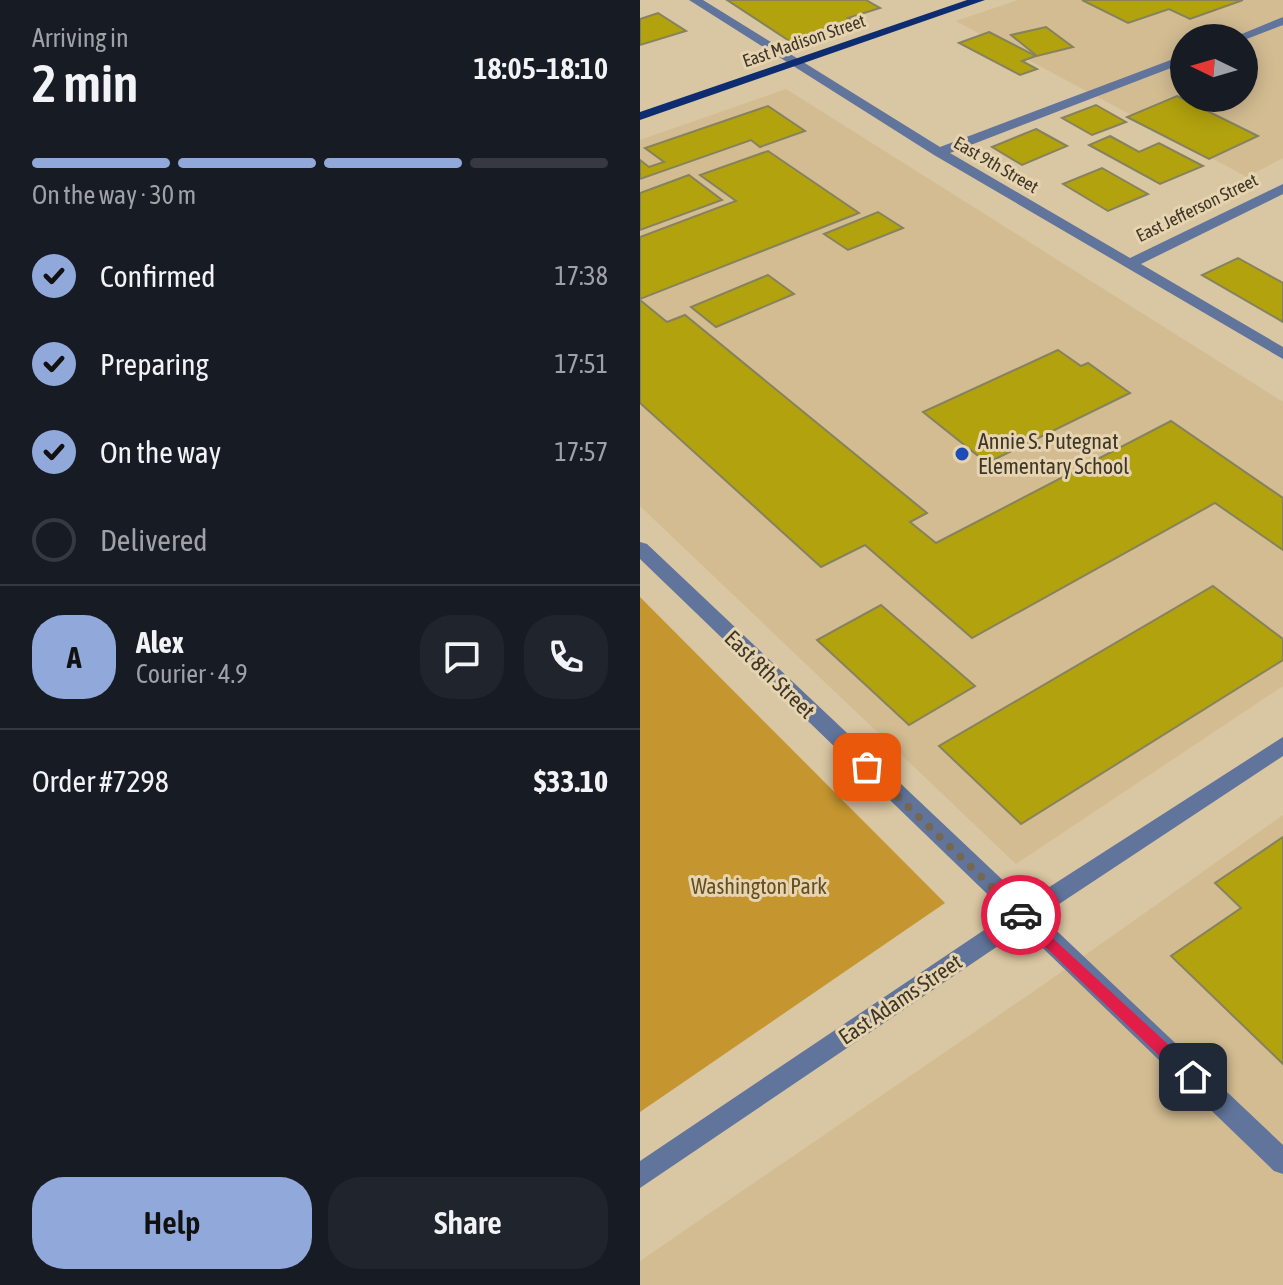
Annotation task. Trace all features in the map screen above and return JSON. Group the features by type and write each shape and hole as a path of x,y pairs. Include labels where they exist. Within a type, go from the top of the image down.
{"main road":[{"name":"East Madison Street","path":"640,116 979,0"}],"street":[{"name":"East 9th Street","path":"695,0 939,152 1283,354"},
{"path":"1258,30 1283,21"},
{"path":"939,152 1170,64"},
{"name":"East Jefferson Street","path":"1129,264 1283,188"},
{"name":"East 8th Street","path":"640,548 1283,1162"},
{"name":"East Adams Street","path":"640,1176 1022,916 1283,745"}],"shaded area":[{"path":"1018,0 1283,0 1283,158 1247,177 956,21"},
{"name":"Annie S. Putegnat Elementary School","path":"786,89 1283,402 1283,686 1016,864 640,506 640,140"},
{"path":"1283,815 1283,1285 640,1285 640,1261 1043,985"}],"green space":[{"name":"Washington Park","path":"640,597 945,903 640,1112"}],"building":[{"path":"727,0 866,0 880,8 848,18 861,26 797,46"},
{"path":"1082,0 1243,0 1190,19 1169,9 1128,23"},
{"path":"658,13 686,31 640,45 640,19"},
{"path":"1046,27 1073,47 1037,56 1011,35"},
{"path":"989,32 1036,56 1022,61 1037,69 1020,75 959,43"},
{"path":"1170,99 1170,112 1209,112 1258,136 1209,159 1127,117"},
{"path":"1096,105 1126,122 1092,135 1062,118"},
{"path":"768,106 805,131 760,147 751,140 640,179 640,160 649,167 664,162 645,148"},
{"path":"1036,129 1067,146 1022,165 992,147"},
{"path":"1110,136 1139,152 1159,143 1203,166 1160,184 1089,145"},
{"path":"768,151 859,213 640,299 640,237 736,201 700,175"},
{"path":"1102,168 1148,194 1108,211 1063,184"},
{"path":"689,175 722,200 640,230 640,193"},
{"path":"878,212 903,228 848,250 824,234"},
{"path":"1238,258 1283,283 1283,322 1202,275"},
{"path":"768,275 794,294 716,327 691,307"},
{"path":"640,300 667,322 685,315 927,513 910,522 936,543 1171,421 1283,498 1283,550 1215,503 972,638 865,545 821,567 640,403"},
{"path":"1058,350 1081,366 1088,363 1130,393 987,463 923,412"},
{"path":"1213,586 1283,639 1283,660 1021,824 939,746"},
{"path":"881,605 975,686 909,725 817,640"},
{"path":"1283,837 1283,1064 1171,956 1241,908 1215,883"}],"way so far":[{"path":"867,767 1021,915"}],"place":[{"name":"Annie S. Putegnat Elementary School","path":"962,454"}],"route":[{"path":"1021,915 1193,1077"}]}
